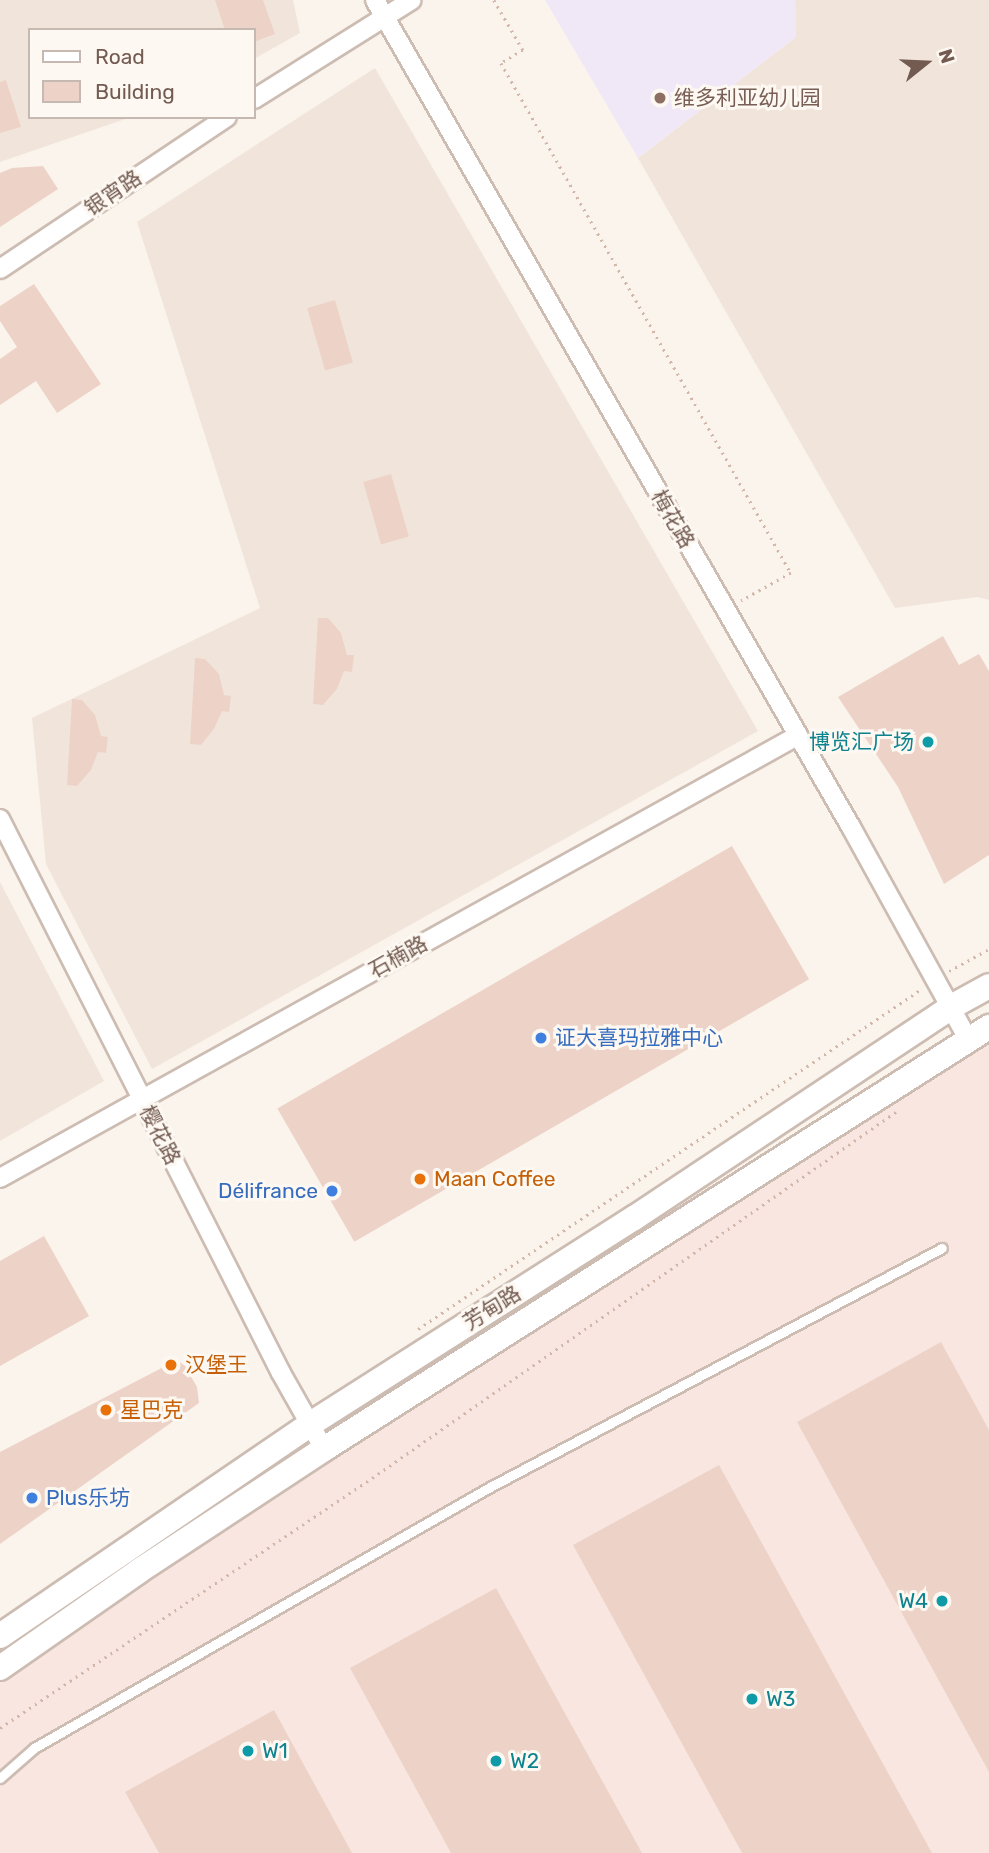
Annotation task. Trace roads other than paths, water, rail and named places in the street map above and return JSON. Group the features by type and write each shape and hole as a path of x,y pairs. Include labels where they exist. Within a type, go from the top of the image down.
{"main road":[{"name":"芳甸路","path":"0,1636 309,1425 634,1218 951,1007 989,986"},
{"name":"芳甸路","path":"0,1668 139,1571 324,1449 979,1033"}],"street":[{"name":"梅花路","path":"375,0 951,1007 979,1033"},
{"path":"256,98 412,0"},
{"name":"银宵路","path":"0,269 224,119"},
{"name":"石楠路","path":"0,1178 797,736"},
{"name":"樱花路","path":"0,819 309,1425 324,1449"}],"lane":[{"path":"0,1778 34,1748 489,1487 942,1248"}],"place":[{"name":"维多利亚幼儿园","path":"660,98"},
{"name":"博览汇广场","path":"928,742"},
{"name":"证大喜玛拉雅中心","path":"541,1038"},
{"name":"Maan Coffee","path":"420,1179"},
{"name":"Délifrance","path":"332,1191"},
{"name":"汉堡王","path":"171,1365"},
{"name":"星巴克","path":"106,1410"},
{"name":"Plus乐坊","path":"32,1498"},
{"name":"W4","path":"942,1601"},
{"name":"W3","path":"752,1699"},
{"name":"W1","path":"248,1751"},
{"name":"W2","path":"496,1761"}]}
